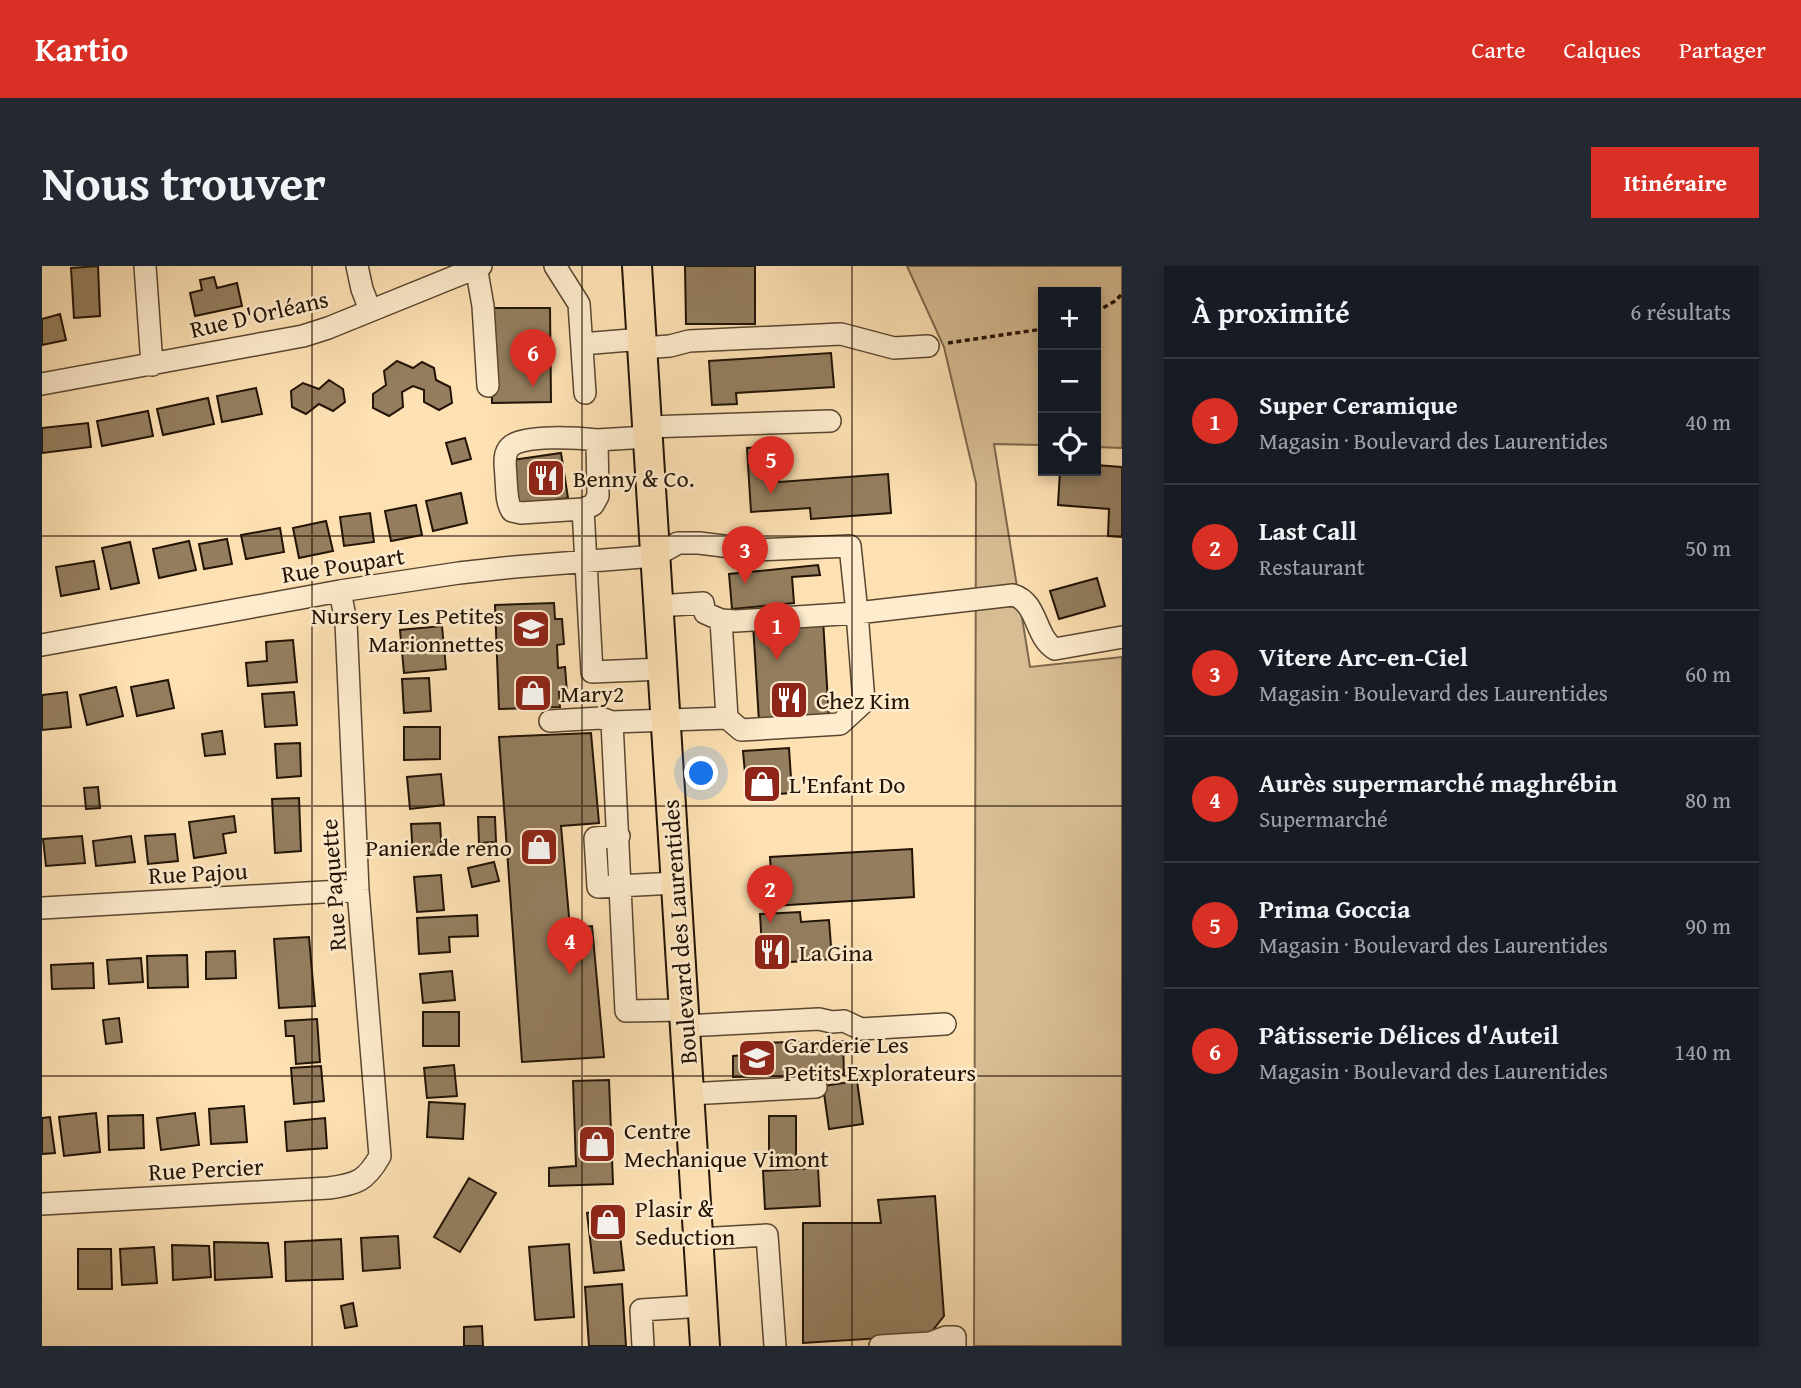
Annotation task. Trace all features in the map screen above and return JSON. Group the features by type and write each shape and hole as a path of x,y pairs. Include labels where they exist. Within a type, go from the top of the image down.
{"main road":[{"name":"Boulevard des Laurentides","path":"637,266 705,1346"}],"street":[{"path":"145,266 152,365"},
{"path":"357,266 370,310"},
{"path":"478,266 488,386"},
{"name":"Rue D'Orléans","path":"42,384 303,336 478,266"},
{"path":"555,266 579,304 585,393"},
{"path":"582,344 642,343 670,346 689,341 841,334 894,348 928,346"},
{"path":"597,440 598,495 593,505 583,509 522,513 512,511 508,503 506,454 514,443 568,436 597,440 648,432 830,421"},
{"path":"583,509 592,672 663,669"},
{"name":"Rue Poupart","path":"42,645 340,591 486,570 655,556 678,543 756,550 850,547 857,613"},
{"name":"Rue Paquette","path":"340,591 346,622 358,890 380,1156 370,1174"},
{"path":"658,606 703,603 705,614 721,620 736,621 857,613 1013,595 1023,600 1047,643 1055,649 1122,637"},
{"path":"550,721 601,718 612,722 727,718 741,730 840,724 864,702 857,613"},
{"path":"721,620 727,718"},
{"path":"612,722 626,1011 684,1018 819,1019 844,1021 861,1029 945,1024"},
{"path":"619,885 676,883"},
{"name":"Rue Pajou","path":"42,908 358,890"},
{"path":"689,1094 816,1087"},
{"name":"Rue Percier","path":"42,1204 330,1188 353,1184 370,1174"},
{"path":"698,1239 767,1235 775,1346"},
{"path":"643,1346 641,1310 703,1306"},
{"path":"880,1346 930,1343 951,1336 955,1337 955,1346"}],"path":[{"path":"1101,309 1122,294"},
{"path":"928,346 1038,330"}],"shaded area":[{"path":"907,266 1122,266 1122,448 1101,447 1101,287 1038,287 1038,445 994,444 1030,667 1122,657 1122,1346 974,1346 976,483 944,347"}],"building":[{"path":"98,266 100,316 74,318 71,268"},
{"path":"685,266 755,266 755,324 686,324"},
{"path":"214,277 217,288 237,283 242,306 195,316 190,293 202,290 200,280"},
{"path":"491,308 550,308 551,402 492,403"},
{"path":"60,314 66,340 42,345 42,319"},
{"path":"831,353 834,387 736,393 737,404 712,405 709,361"},
{"path":"397,361 413,368 422,362 434,368 436,380 450,387 452,403 439,410 424,402 424,390 413,386 402,392 403,407 389,416 373,408 373,394 386,385 384,371"},
{"path":"329,380 343,389 345,402 333,411 319,404 306,414 292,407 291,391 303,383 319,389"},
{"path":"256,388 262,414 222,422 217,396"},
{"path":"208,398 214,424 163,435 157,409"},
{"path":"148,411 153,436 102,446 97,421"},
{"path":"88,423 91,447 42,453 42,428"},
{"path":"465,438 471,459 452,464 446,443"},
{"path":"777,446 779,482 888,474 891,513 811,519 810,508 751,512 747,448"},
{"path":"561,453 568,498 518,505 512,460"},
{"path":"1101,465 1122,467 1122,537 1108,536 1109,509 1058,505 1060,476 1101,476"},
{"path":"461,493 467,523 433,531 426,501"},
{"path":"416,505 422,535 391,541 385,511"},
{"path":"370,513 374,542 344,546 340,517"},
{"path":"326,521 333,551 299,558 293,528"},
{"path":"280,528 284,552 246,559 241,535"},
{"path":"227,539 232,564 204,569 199,544"},
{"path":"189,541 196,570 159,578 153,549"},
{"path":"130,542 139,583 111,589 102,548"},
{"path":"94,561 99,589 61,596 56,567"},
{"path":"818,565 820,575 792,577 794,603 732,609 729,574"},
{"path":"1097,578 1105,606 1059,619 1050,591"},
{"path":"554,603 555,619 562,619 564,644 557,645 558,668 565,667 567,692 559,692 560,707 499,709 495,605"},
{"path":"823,619 829,719 759,722 753,623"},
{"path":"442,626 446,669 404,673 400,630"},
{"path":"293,640 297,682 248,686 246,663 267,661 266,642"},
{"path":"429,678 431,711 404,713 402,679"},
{"path":"168,680 174,708 137,716 131,687"},
{"path":"116,687 123,716 87,725 80,695"},
{"path":"67,692 71,727 42,730 42,695"},
{"path":"294,692 297,725 265,727 262,694"},
{"path":"404,727 440,727 440,759 404,760"},
{"path":"222,731 225,754 205,756 202,734"},
{"path":"591,733 599,823 561,826 570,928 592,926 604,1057 522,1062 499,737"},
{"path":"300,743 301,776 277,778 275,744"},
{"path":"789,748 792,793 747,796 743,751"},
{"path":"441,774 444,805 410,809 407,777"},
{"path":"98,787 100,808 86,809 84,788"},
{"path":"299,798 301,851 275,853 272,799"},
{"path":"234,816 236,832 223,834 226,853 194,858 189,822"},
{"path":"478,817 495,817 496,842 479,843"},
{"path":"440,823 442,854 413,856 411,824"},
{"path":"175,834 178,861 148,864 145,836"},
{"path":"82,836 85,863 46,866 43,839"},
{"path":"131,836 135,862 96,866 93,841"},
{"path":"912,849 914,897 773,906 770,857"},
{"path":"494,862 499,881 472,887 468,868"},
{"path":"441,875 444,910 417,912 414,877"},
{"path":"800,912 801,922 829,920 832,959 763,964 760,914"},
{"path":"477,915 478,936 449,937 450,952 419,954 417,918"},
{"path":"309,937 315,1006 279,1008 274,939"},
{"path":"235,951 236,978 206,979 206,952"},
{"path":"187,955 188,987 148,988 147,956"},
{"path":"141,958 143,982 109,984 107,960"},
{"path":"93,963 94,988 52,989 51,965"},
{"path":"452,971 455,1000 423,1003 420,974"},
{"path":"423,1012 459,1012 459,1046 423,1046"},
{"path":"119,1018 122,1042 106,1044 103,1020"},
{"path":"317,1019 320,1062 296,1064 294,1036 286,1036 285,1021"},
{"path":"843,1041 844,1075 733,1077 733,1056 746,1055 746,1043"},
{"path":"454,1065 457,1096 427,1098 424,1068"},
{"path":"321,1066 324,1101 294,1104 291,1068"},
{"path":"609,1080 613,1184 549,1186 549,1168 576,1166 573,1081"},
{"path":"857,1081 863,1124 829,1129 823,1086"},
{"path":"429,1102 465,1104 463,1139 427,1137"},
{"path":"244,1106 247,1142 211,1144 209,1109"},
{"path":"96,1113 100,1152 64,1156 59,1117"},
{"path":"195,1113 199,1145 161,1150 157,1118"},
{"path":"143,1115 144,1148 109,1150 108,1116"},
{"path":"769,1116 796,1116 796,1158 769,1158"},
{"path":"50,1117 55,1153 42,1154 42,1118"},
{"path":"325,1118 327,1148 287,1151 285,1122"},
{"path":"818,1168 820,1206 765,1209 763,1171"},
{"path":"469,1178 496,1193 460,1252 434,1237"},
{"path":"935,1196 944,1316 929,1335 803,1343 803,1223 881,1223 878,1200"},
{"path":"617,1210 624,1270 594,1273 587,1213"},
{"path":"398,1236 400,1268 363,1271 361,1238"},
{"path":"341,1239 343,1279 286,1281 285,1242"},
{"path":"214,1242 268,1243 272,1277 215,1280"},
{"path":"569,1244 574,1317 535,1320 529,1247"},
{"path":"172,1245 209,1246 211,1277 173,1280"},
{"path":"154,1247 157,1283 122,1285 120,1249"},
{"path":"78,1249 111,1249 112,1289 78,1289"},
{"path":"622,1284 626,1346 589,1346 585,1287"},
{"path":"353,1303 357,1326 345,1328 341,1306"},
{"path":"482,1326 483,1346 464,1346 464,1327"}],"place":[{"name":"Pâtisserie Délices d'Auteil","path":"533,387"},
{"name":"Benny & Co.","path":"546,478"},
{"name":"Prima Goccia","path":"771,494"},
{"name":"Vitere Arc-en-Ciel","path":"745,584"},
{"name":"Nursery Les Petites Marionnettes","path":"531,629"},
{"name":"Super Ceramique","path":"777,660"},
{"name":"Mary2","path":"533,693"},
{"name":"Chez Kim","path":"789,700"},
{"name":"L'Enfant Do","path":"762,784"},
{"name":"Panier de reno","path":"539,847"},
{"name":"Last Call","path":"770,923"},
{"name":"La Gina","path":"772,952"},
{"name":"Aurès supermarché maghrébin","path":"570,975"},
{"name":"Garderie Les Petits Explorateurs","path":"757,1058"},
{"name":"Centre Mechanique Vimont","path":"597,1144"},
{"name":"Plasir & Seduction","path":"608,1222"}]}
